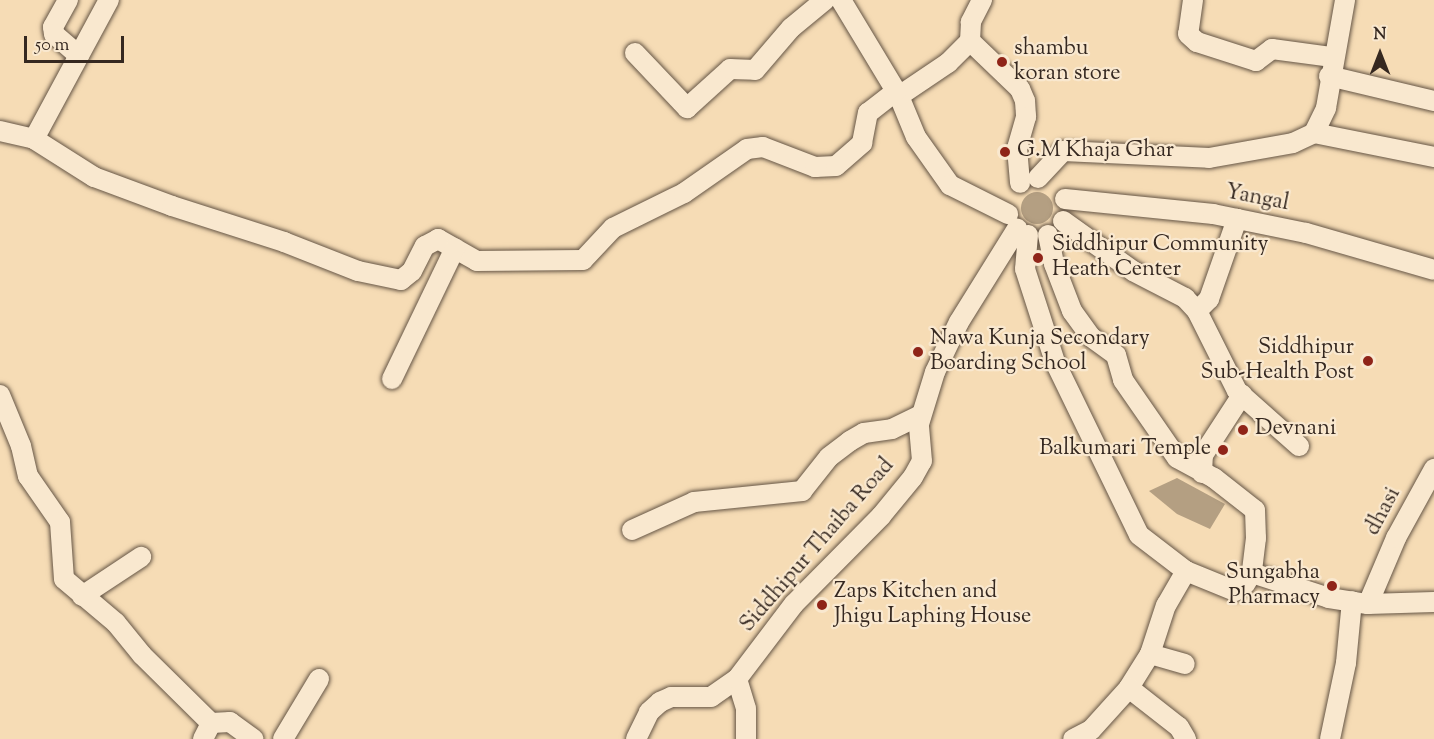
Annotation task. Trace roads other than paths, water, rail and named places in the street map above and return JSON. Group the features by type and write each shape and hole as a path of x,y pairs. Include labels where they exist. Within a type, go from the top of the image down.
{"street":[{"path":"68,0 53,27 54,34 79,56"},
{"path":"34,139 109,0"},
{"path":"635,53 687,108 730,69 755,70 791,28 825,0"},
{"path":"841,0 898,93 916,137 950,185 1018,226 1048,235"},
{"path":"0,131 34,139 94,177 358,271 401,280 411,272 430,241 447,241 477,261 583,260 613,228 684,193 747,149 764,147 814,167 836,166 862,143 868,113 948,63 970,41 971,22 982,0"},
{"path":"1193,0 1188,34 1197,42 1256,61 1272,49 1434,101"},
{"path":"1314,134 1326,108 1330,67 1345,0"},
{"path":"970,41 1020,89 1025,102 1026,117 1017,148 1029,181"},
{"path":"1048,235 1054,264 1072,311 1092,337 1116,356 1123,380 1177,459 1202,472 1255,510 1252,573 1245,584 1235,591 1186,571 1139,535 1055,362 1025,269 1018,226 1009,197 1063,151 1209,158 1293,143 1314,134 1434,157"},
{"path":"1029,181 1055,184 1065,199 1063,221 1048,235"},
{"name":"Yangal","path":"1065,199 1236,219 1306,233 1434,270"},
{"path":"1197,311 1209,299 1236,219"},
{"path":"1063,221 1133,271 1185,298 1197,311 1242,396 1299,446"},
{"name":"Siddhipur Thaiba Road","path":"636,739 649,712 660,702 670,697 711,697 737,679 794,604 881,516 913,477 922,461 921,415 959,322 1018,226"},
{"path":"392,379 455,248"},
{"path":"0,395 21,446 28,476 60,522 64,579 116,623 207,731 230,722 253,739"},
{"path":"1202,472 1203,455 1242,396"},
{"path":"632,530 701,501 802,491 829,457 850,441 864,433 892,429 921,415"},
{"name":"dhasi","path":"1330,739 1360,603 1377,579 1434,469"},
{"path":"82,596 141,556"},
{"path":"1073,739 1091,730 1129,688 1150,654 1167,605 1186,571"},
{"path":"1252,573 1329,598 1360,603 1434,602"},
{"path":"1150,654 1185,664"},
{"path":"283,739 319,679"},
{"path":"737,679 746,709 746,739"},
{"path":"1129,688 1179,727 1186,739"}],"place":[{"name":"shambu koran store","path":"1002,62"},
{"name":"G.M Khaja Ghar","path":"1005,152"},
{"name":"Siddhipur Community Heath Center","path":"1038,258"},
{"name":"Nawa Kunja Secondary Boarding School","path":"918,352"},
{"name":"Siddhipur Sub-Health Post","path":"1368,361"},
{"name":"Devnani","path":"1243,430"},
{"name":"Balkumari Temple","path":"1223,450"},
{"name":"Sungabha Pharmacy","path":"1332,586"},
{"name":"Zaps Kitchen and Jhigu Laphing House","path":"822,605"}]}
